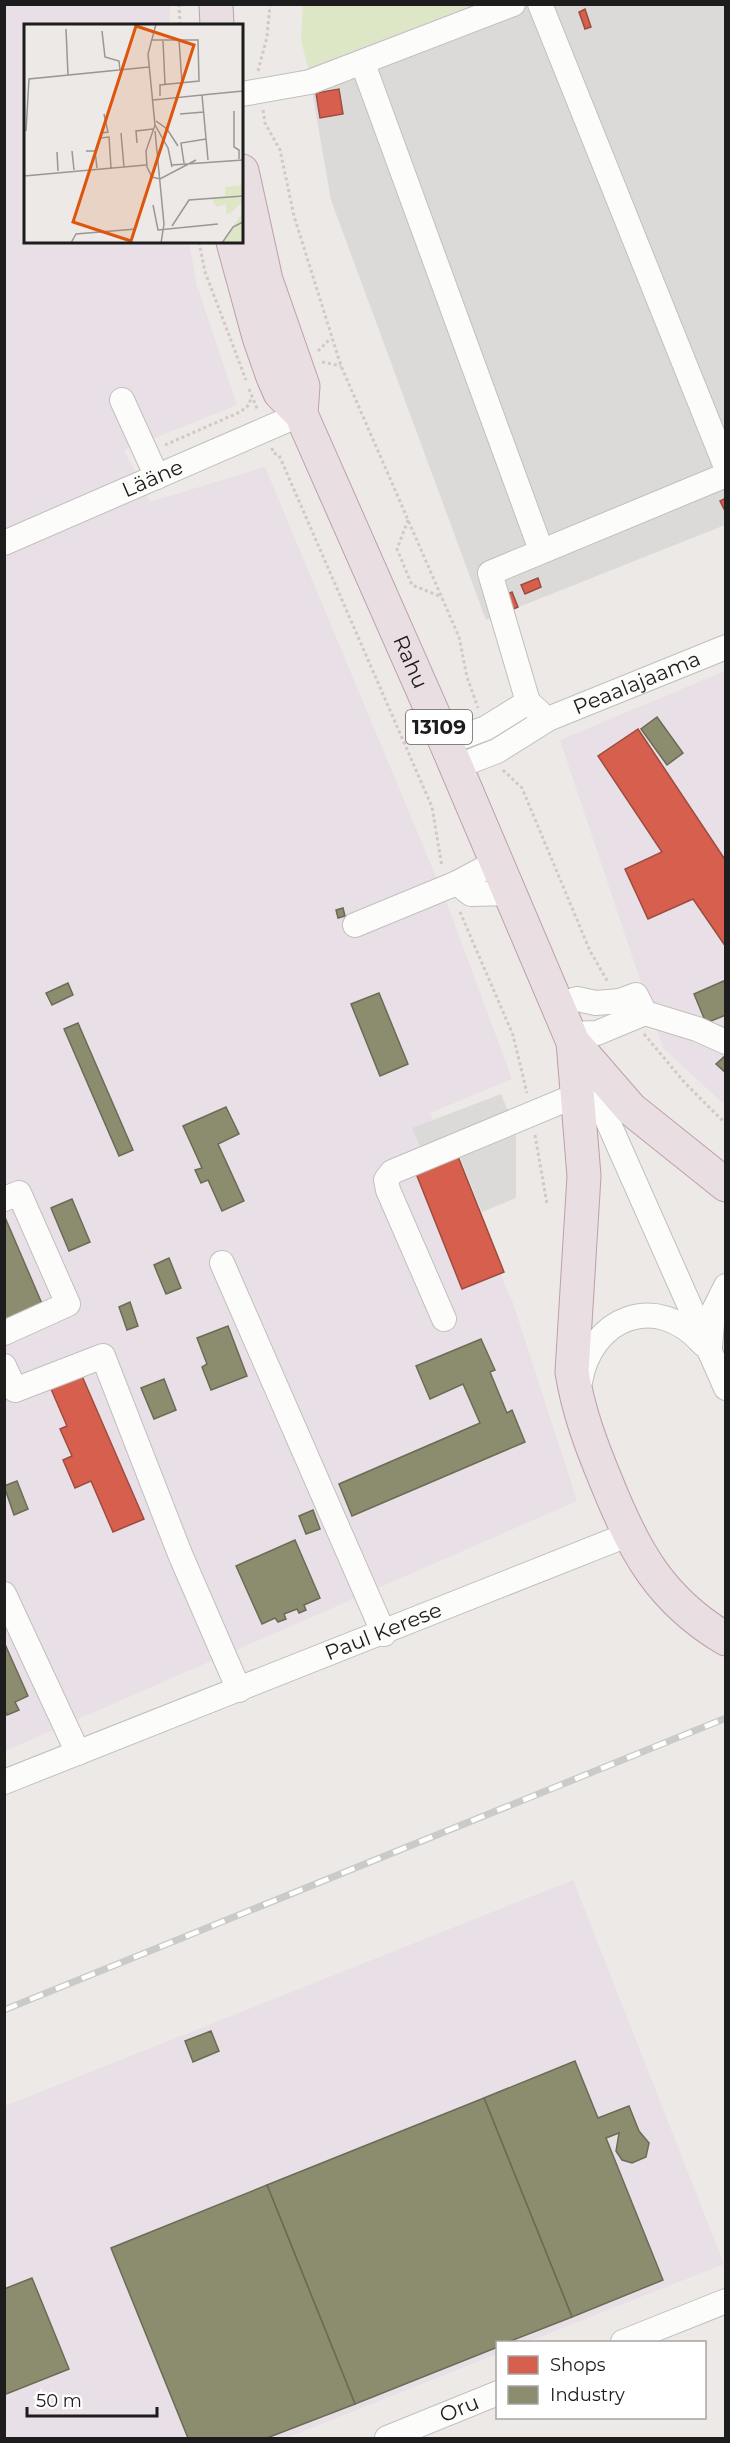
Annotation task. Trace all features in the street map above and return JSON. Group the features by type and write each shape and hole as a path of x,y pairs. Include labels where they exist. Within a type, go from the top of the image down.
{"highway":[{"path":"216,4 217,24"},
{"name":"Rahu","path":"243,176 266,280 303,386 301,414"},
{"name":"Rahu","path":"233,243 259,337 273,377 280,393 301,414 496,862 577,1035"},
{"path":"577,1035 576,1095 584,1176 572,1347 572,1372 577,1402 627,1535 660,1583 683,1606 726,1638"},
{"path":"577,1035 631,1109 726,1185"}],"street":[{"path":"250,93 310,82 363,64 513,4"},
{"path":"540,4 726,467"},
{"path":"363,64 541,550"},
{"path":"122,400 157,477"},
{"name":"Lääne","path":"4,543 301,414"},
{"path":"451,755 486,728 528,702 490,573 726,475"},
{"name":"Peaalajaama","path":"451,755 497,751 548,719 726,647"},
{"name":"Peaalajaama","path":"528,702 548,719"},
{"path":"355,925 453,885 496,862"},
{"path":"453,885 471,894 510,893"},
{"path":"632,1011 577,1035 577,999 632,1011 697,1029 726,1042"},
{"name":"13109","path":"577,1035 726,1388"},
{"path":"444,1319 388,1190 386,1180 392,1172 576,1095"},
{"path":"4,1199 19,1193 68,1304 4,1333"},
{"path":"222,1263 384,1634"},
{"path":"710,1352 713,1312 726,1286"},
{"path":"577,1402 583,1365 592,1346 620,1321 644,1315 663,1316 680,1324 695,1335 710,1352"},
{"path":"4,1366 15,1390 103,1356 180,1554 239,1690"},
{"name":"Paul Kerese","path":"4,1782 384,1634 627,1535"},
{"path":"4,1594 78,1753"},
{"path":"628,2341 726,2301"},
{"name":"Oru","path":"387,2439 496,2394"}],"path":[{"path":"179,4 180,24"},
{"path":"270,4 267,37 250,93 280,150 294,216 341,366 459,637 467,677 486,728"},
{"path":"199,243 205,272 266,429 273,453 279,454 432,807 441,865 453,885 513,1035 531,1112 547,1204"},
{"path":"316,352 331,338"},
{"path":"320,362 341,366"},
{"path":"146,453 240,412 249,405 252,396"},
{"path":"408,520 397,549 412,585 442,597"},
{"path":"497,751 505,774 522,788 590,951 632,1011 655,1049 726,1124"}],"shaded area":[{"path":"5,5 170,5 170,24 24,24 24,243 189,243 197,286 237,405 124,450 150,502 265,467 444,896 512,1079 430,1113 513,1303 577,1501 5,1751"},
{"path":"472,5 725,5 725,525 486,620 331,200 308,68"},
{"path":"725,671 725,1105 663,1048 560,740"},
{"path":"501,1094 516,1131 516,1198 482,1212 458,1153 428,1164 412,1128"},
{"path":"573,1880 724,2264 530,2341 496,2341 496,2354 286,2438 5,2438 5,2106"}],"green space":[{"path":"303,4 472,5 308,68 301,40"}],"building: Shops":[{"path":"585,9 591,27 585,29 579,12"},
{"path":"339,89 343,114 320,118 316,93"},
{"path":"726,498 726,513 720,501"},
{"path":"538,578 541,587 525,594 521,585"},
{"path":"512,592 518,607 511,610 505,595"},
{"path":"638,729 726,861 726,947 693,899 648,919 625,869 662,852 598,756"},
{"path":"457,1154 504,1272 462,1289 415,1171"},
{"path":"82,1376 144,1519 113,1532 91,1481 75,1488 63,1460 72,1456 60,1429 67,1426 51,1389"}],"building: Industry":[{"path":"657,717 683,753 667,765 641,729"},
{"path":"343,908 345,916 338,918 336,910"},
{"path":"726,980 726,1015 706,1023 694,994"},
{"path":"68,983 73,995 52,1005 46,993"},
{"path":"379,993 408,1064 380,1076 351,1004"},
{"path":"78,1023 133,1150 119,1156 64,1029"},
{"path":"726,1055 726,1073 716,1064"},
{"path":"226,1107 239,1134 218,1144 244,1201 222,1211 208,1180 201,1183 195,1170 202,1168 183,1126"},
{"path":"72,1199 90,1242 69,1251 51,1208"},
{"path":"4,1215 43,1306 4,1322"},
{"path":"169,1258 181,1288 166,1294 154,1265"},
{"path":"130,1302 138,1326 127,1330 119,1307"},
{"path":"228,1326 247,1376 211,1390 202,1367 207,1364 197,1338"},
{"path":"481,1339 495,1370 490,1372 507,1413 512,1410 525,1442 352,1516 339,1484 480,1423 463,1384 430,1399 416,1366"},
{"path":"164,1379 176,1410 154,1419 141,1388"},
{"path":"17,1481 28,1509 14,1515 4,1486"},
{"path":"313,1510 320,1529 306,1534 299,1516"},
{"path":"295,1540 320,1598 304,1605 306,1610 299,1613 297,1609 284,1614 286,1619 278,1622 275,1618 262,1624 236,1566"},
{"path":"4,1642 28,1696 15,1702 19,1710 7,1715 4,1709"},
{"path":"211,2031 219,2051 193,2062 185,2041"},
{"path":"575,2061 598,2118 629,2106 639,2131 649,2143 646,2157 632,2163 622,2160 616,2151 619,2133 606,2138 663,2280 572,2317 484,2098"},
{"path":"484,2098 572,2317 511,2341 496,2341 496,2348 355,2404 267,2185"},
{"path":"267,2185 355,2404 267,2438 188,2438 111,2248"},
{"path":"32,2278 69,2369 4,2395 4,2289"}],"railway":[{"path":"4,2010 726,1718"}]}
